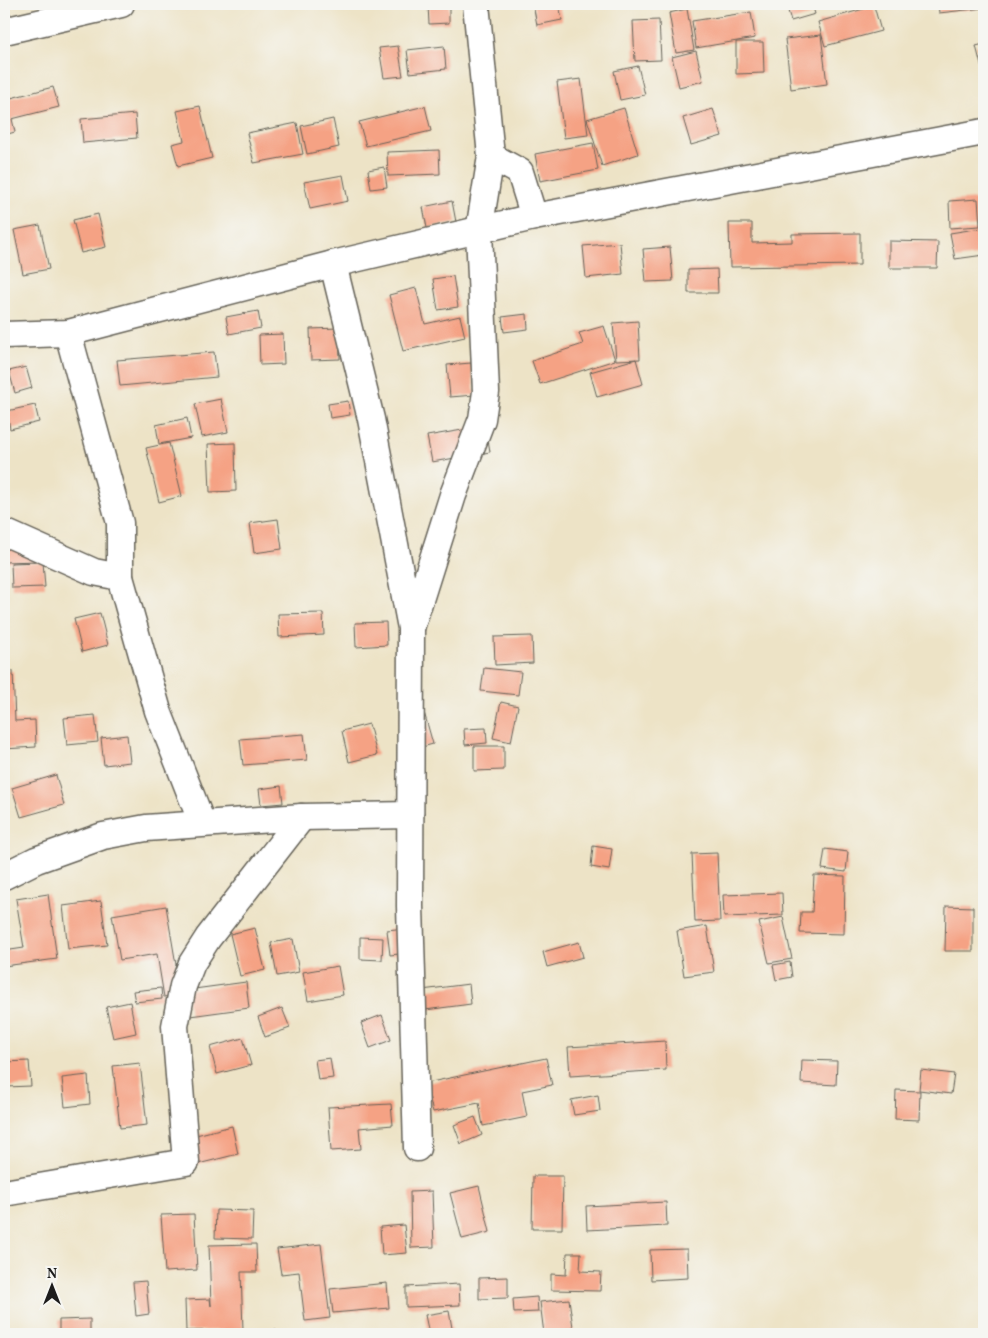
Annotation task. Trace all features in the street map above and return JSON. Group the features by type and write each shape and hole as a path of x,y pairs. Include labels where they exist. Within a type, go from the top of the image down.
{"street":[{"path":"4,31 121,4"},
{"path":"411,628 453,494 482,419 486,392 479,231 491,156 476,4"},
{"path":"4,335 68,332 333,264 534,217 984,132"},
{"path":"491,156 520,172 534,217"},
{"path":"333,264 371,419 411,628 410,906 417,1148"},
{"path":"68,332 120,523 120,577 158,711 202,823"},
{"path":"4,532 94,572 120,577"},
{"path":"4,876 36,860 103,836 146,828 302,817 410,815"},
{"path":"4,1193 186,1162 175,1026 183,986 192,963 208,938 302,817"}],"building":[{"path":"449,4 449,23 429,24 428,5"},
{"path":"533,4 559,4 562,20 537,25"},
{"path":"786,4 812,4 815,14 791,21"},
{"path":"938,4 984,4 984,8 939,13"},
{"path":"874,6 881,31 825,46 818,22"},
{"path":"687,9 694,50 676,53 669,13"},
{"path":"751,12 755,38 696,48 692,21"},
{"path":"659,20 661,60 635,61 633,21"},
{"path":"821,35 827,84 791,89 785,39"},
{"path":"736,42 763,42 764,73 736,74"},
{"path":"984,44 984,69 982,69 976,46"},
{"path":"398,46 403,76 384,78 379,48"},
{"path":"444,46 446,69 410,73 407,50"},
{"path":"696,51 703,81 679,87 672,57"},
{"path":"638,66 645,95 620,100 614,71"},
{"path":"581,79 588,135 564,138 557,82"},
{"path":"6,80 11,98 53,87 59,107 12,119 15,132 4,135 4,81"},
{"path":"200,106 212,158 178,166 172,144 184,141 177,111"},
{"path":"425,106 431,131 366,146 359,122"},
{"path":"624,108 638,154 602,166 587,119"},
{"path":"713,109 722,136 691,145 683,118"},
{"path":"135,114 137,138 83,143 81,119"},
{"path":"333,119 339,147 307,154 301,126"},
{"path":"297,123 303,154 254,163 247,133"},
{"path":"593,143 598,170 540,181 535,154"},
{"path":"439,150 440,174 388,176 387,152"},
{"path":"384,167 387,187 371,189 368,170"},
{"path":"343,175 348,201 310,209 304,182"},
{"path":"978,199 980,226 950,228 949,201"},
{"path":"452,201 456,222 427,228 423,207"},
{"path":"98,214 106,247 81,253 73,220"},
{"path":"729,223 752,223 752,243 792,242 792,234 860,233 860,265 730,267"},
{"path":"40,225 49,269 23,274 14,230"},
{"path":"982,228 984,255 955,259 950,233"},
{"path":"889,241 938,242 937,268 889,268"},
{"path":"620,243 623,274 586,278 583,246"},
{"path":"670,247 673,281 646,282 643,249"},
{"path":"717,269 718,293 688,293 688,270"},
{"path":"453,276 458,307 438,310 433,279"},
{"path":"416,288 425,324 460,316 465,337 403,351 389,295"},
{"path":"258,311 261,328 229,334 226,317"},
{"path":"527,314 528,329 504,332 502,317"},
{"path":"638,321 640,359 616,360 613,323"},
{"path":"604,326 615,360 540,384 532,361 583,344 579,333"},
{"path":"339,328 340,359 311,360 310,329"},
{"path":"283,334 284,364 260,365 259,335"},
{"path":"214,352 217,377 120,386 117,360"},
{"path":"636,359 643,384 597,397 590,372"},
{"path":"471,363 475,395 450,397 447,365"},
{"path":"26,367 32,388 15,393 9,371"},
{"path":"221,399 228,432 202,437 195,404"},
{"path":"348,401 350,415 330,418 328,404"},
{"path":"35,405 39,422 10,429 7,411"},
{"path":"187,418 191,438 159,444 156,425"},
{"path":"486,426 490,452 432,462 427,436"},
{"path":"169,443 182,496 159,502 146,448"},
{"path":"235,443 236,491 210,492 208,444"},
{"path":"278,519 282,549 254,553 250,523"},
{"path":"4,536 39,561 4,562"},
{"path":"43,562 45,587 12,588 11,563"},
{"path":"100,613 108,645 82,652 74,619"},
{"path":"323,613 324,635 279,637 278,614"},
{"path":"386,622 387,645 356,647 355,623"},
{"path":"532,636 533,663 495,665 494,637"},
{"path":"484,668 521,672 518,695 481,691"},
{"path":"4,671 13,671 15,721 35,720 36,747 4,749"},
{"path":"501,702 518,706 511,742 493,738"},
{"path":"424,712 433,744 408,751 399,719"},
{"path":"95,715 98,742 67,745 64,718"},
{"path":"369,724 377,755 349,762 342,731"},
{"path":"486,728 487,743 465,745 464,729"},
{"path":"304,734 307,760 243,765 240,739"},
{"path":"127,735 130,762 104,765 101,738"},
{"path":"474,746 504,746 504,770 474,771"},
{"path":"56,775 64,805 21,817 12,788"},
{"path":"281,786 283,803 261,805 259,789"},
{"path":"593,846 612,849 609,870 591,867"},
{"path":"825,849 848,852 846,872 822,869"},
{"path":"717,853 720,921 695,922 692,854"},
{"path":"814,875 845,876 844,934 800,933 801,912 812,912"},
{"path":"782,893 783,915 724,917 723,895"},
{"path":"48,894 57,959 4,966 4,951 24,948 16,899"},
{"path":"101,901 107,945 68,949 63,906"},
{"path":"166,906 181,994 164,997 157,954 120,960 112,915"},
{"path":"946,906 973,907 973,951 945,951"},
{"path":"783,917 792,959 769,963 759,922"},
{"path":"707,926 714,972 684,976 677,931"},
{"path":"414,927 417,952 390,955 387,930"},
{"path":"255,928 265,970 240,976 230,934"},
{"path":"360,937 383,938 382,960 360,959"},
{"path":"293,939 299,972 277,976 271,943"},
{"path":"579,942 583,957 547,967 543,952"},
{"path":"790,962 792,977 776,980 773,965"},
{"path":"338,966 343,995 308,1001 303,972"},
{"path":"246,982 249,1008 190,1016 187,990"},
{"path":"469,984 471,1004 425,1010 422,990"},
{"path":"161,988 162,999 135,1002 133,991"},
{"path":"130,1002 136,1033 113,1038 106,1007"},
{"path":"282,1008 290,1028 265,1037 258,1017"},
{"path":"382,1015 391,1040 370,1048 361,1023"},
{"path":"243,1038 251,1065 217,1074 210,1047"},
{"path":"665,1041 666,1070 570,1076 568,1047"},
{"path":"330,1058 333,1078 318,1080 315,1060"},
{"path":"546,1058 552,1085 522,1091 527,1117 483,1126 479,1103 433,1112 426,1083"},
{"path":"802,1060 837,1061 836,1085 801,1083"},
{"path":"29,1061 31,1086 6,1087 4,1062"},
{"path":"140,1063 147,1125 120,1128 113,1066"},
{"path":"921,1070 954,1074 951,1094 919,1090"},
{"path":"88,1075 90,1104 65,1107 62,1078"},
{"path":"896,1090 920,1091 919,1120 895,1119"},
{"path":"598,1095 600,1111 574,1115 571,1100"},
{"path":"391,1104 393,1125 359,1128 361,1149 331,1151 328,1107"},
{"path":"475,1117 482,1135 461,1144 454,1125"},
{"path":"232,1126 238,1154 190,1166 184,1138"},
{"path":"533,1176 563,1176 562,1229 532,1229"},
{"path":"479,1186 490,1232 462,1239 450,1193"},
{"path":"432,1191 434,1247 411,1248 410,1192"},
{"path":"666,1202 667,1226 587,1230 586,1206"},
{"path":"216,1210 253,1211 252,1239 215,1238"},
{"path":"194,1214 197,1270 165,1272 161,1215"},
{"path":"404,1225 407,1253 382,1255 380,1227"},
{"path":"256,1244 257,1272 241,1272 243,1330 186,1331 185,1300 210,1299 211,1306 209,1245"},
{"path":"321,1244 330,1318 305,1321 299,1272 281,1274 277,1249"},
{"path":"687,1249 688,1278 651,1280 650,1250"},
{"path":"567,1253 581,1253 580,1271 601,1272 600,1291 551,1290 551,1274 566,1275"},
{"path":"508,1277 508,1298 479,1299 479,1278"},
{"path":"146,1281 149,1314 136,1316 133,1282"},
{"path":"387,1283 389,1308 333,1313 330,1289"},
{"path":"459,1284 460,1305 406,1307 406,1287"},
{"path":"537,1297 538,1312 514,1313 513,1299"},
{"path":"569,1299 574,1334 544,1334 540,1302"},
{"path":"449,1311 453,1334 429,1334 425,1315"},
{"path":"90,1319 90,1334 59,1334 59,1320"},
{"path":"276,1330 276,1334 253,1334 253,1331"}]}
